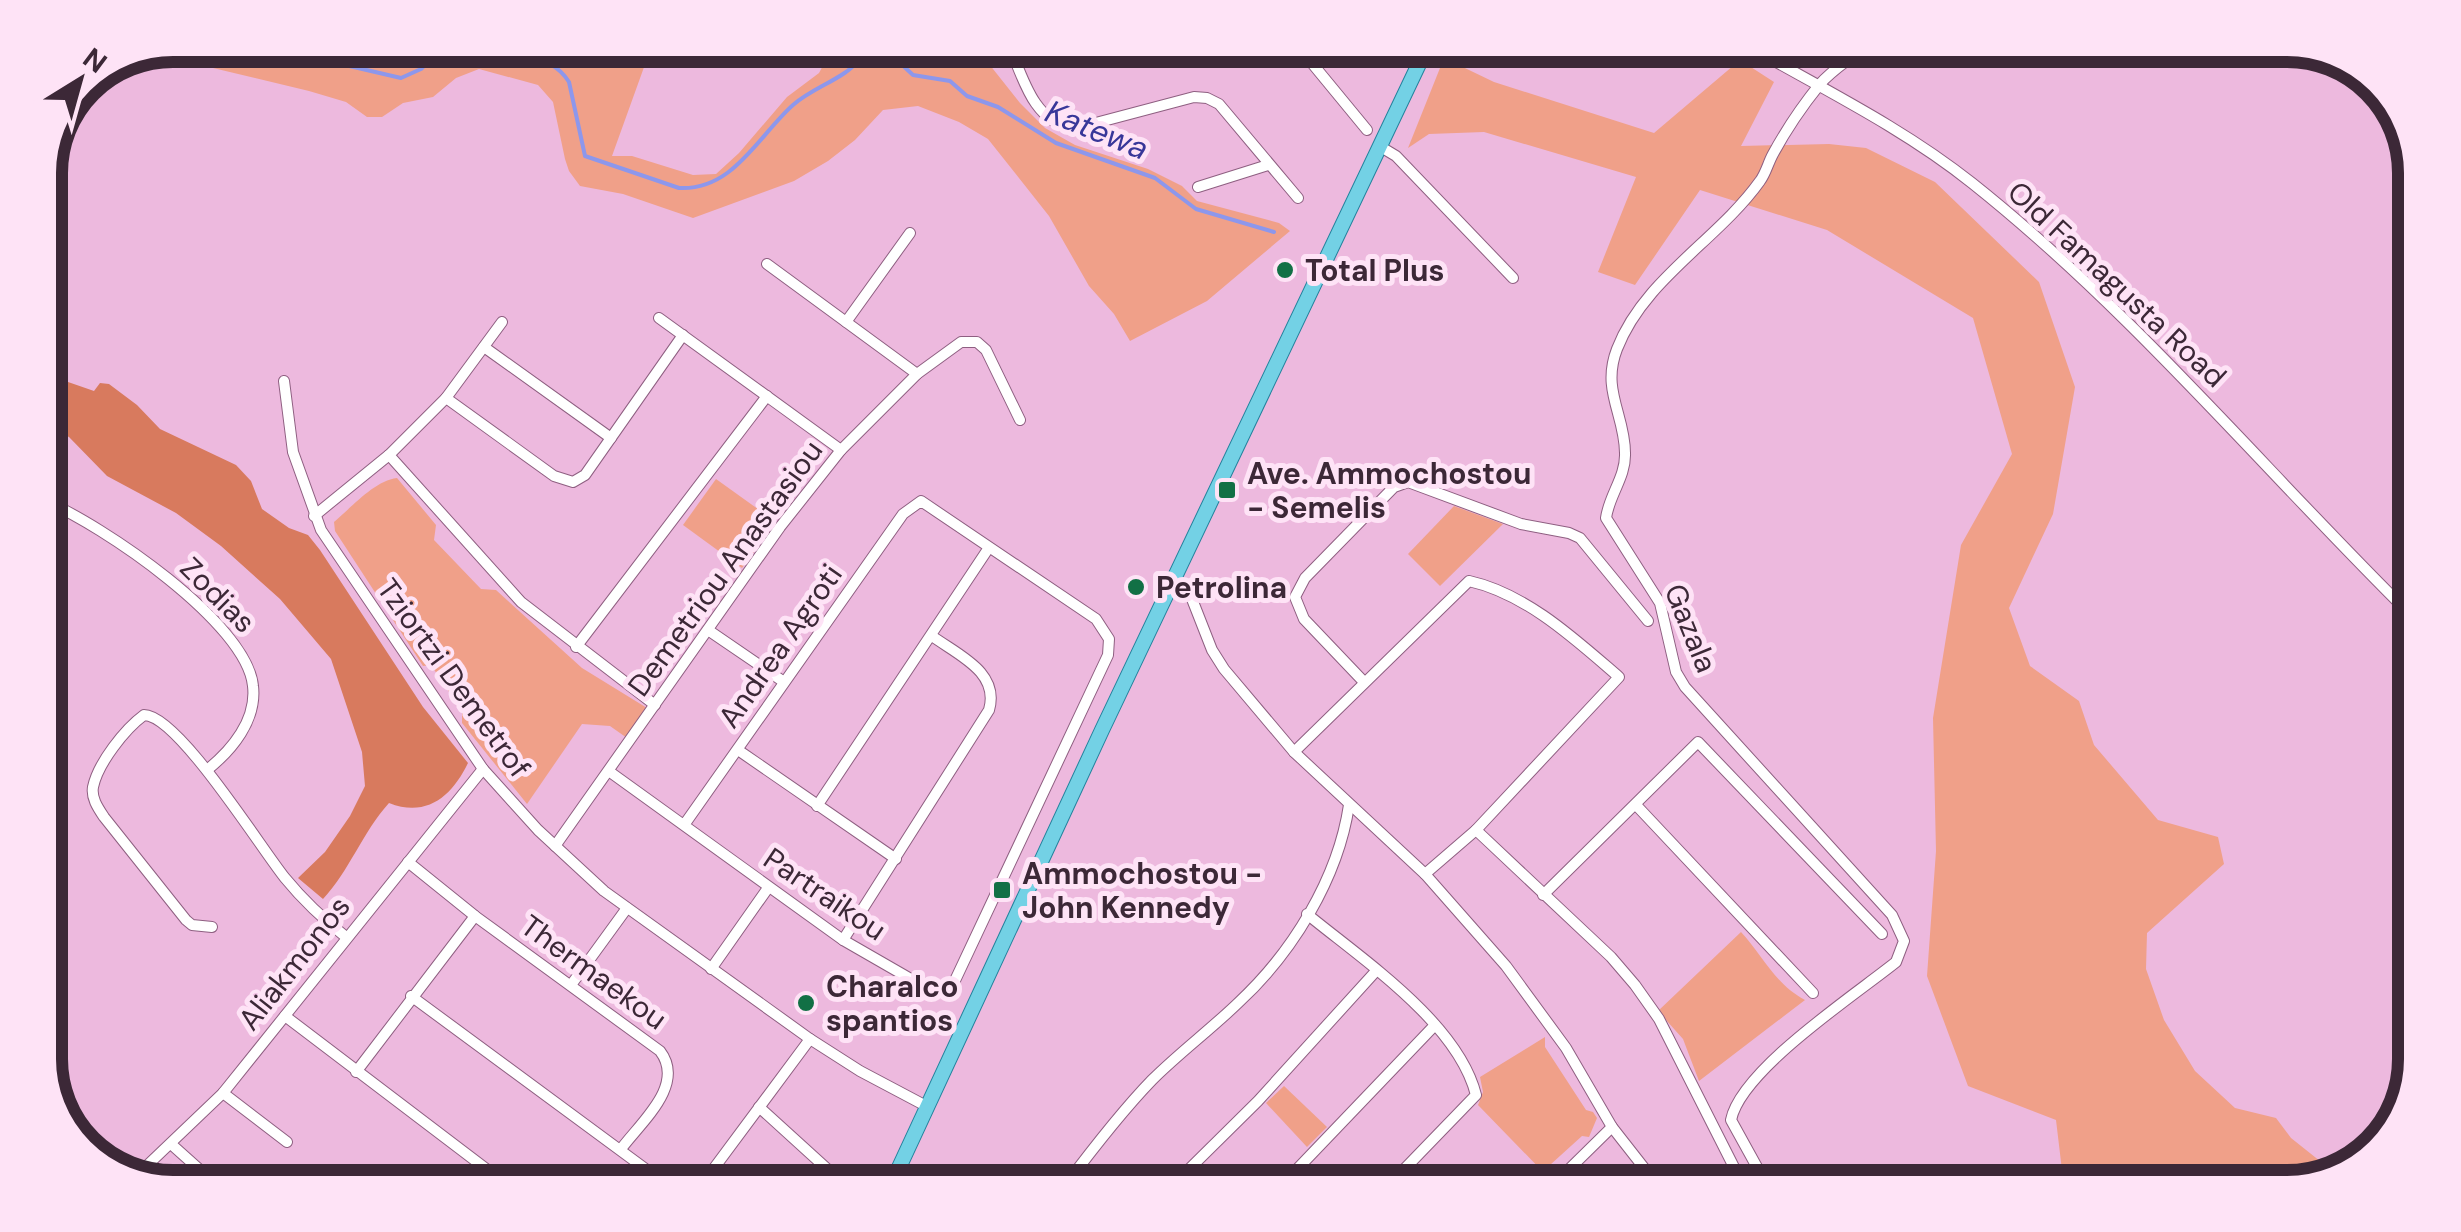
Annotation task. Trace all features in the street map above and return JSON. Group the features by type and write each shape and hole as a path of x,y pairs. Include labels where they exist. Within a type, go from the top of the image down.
{"main road":[{"path":"898,1170 1420,62"}],"street":[{"path":"1016,62 1033,100 1046,118 1064,128 1083,127 1202,97 1218,104 1298,198"},
{"path":"1311,62 1367,130"},
{"name":"Old Famagusta Road","path":"1776,62 1899,130 1971,182 2050,248 2123,316 2398,602"},
{"name":"Gazala","path":"1759,1170 1731,1120 1734,1109 1767,1064 1896,962 1904,941 1892,915 1684,687 1676,672 1660,603 1606,518 1624,467 1626,449 1612,397 1611,376 1618,348 1638,314 1670,273 1728,219 1763,179 1776,149 1818,86 1846,62"},
{"path":"1380,147 1396,156 1513,278"},
{"path":"1198,187 1268,165"},
{"path":"846,322 910,233"},
{"path":"767,264 917,374"},
{"path":"660,318 841,450"},
{"path":"314,516 388,455 446,398 502,322"},
{"path":"446,398 554,476 569,482 585,475 682,335"},
{"name":"Demetriou Anastasiou","path":"555,846 780,527 841,450 917,374 961,342 976,342 986,350 1020,420"},
{"path":"484,346 611,438"},
{"name":"Tziortzi Demetrof","path":"284,382 293,452 314,516 483,770 555,846 627,908 810,1039 860,1072 928,1107"},
{"path":"576,647 767,396"},
{"path":"388,455 522,602 655,705"},
{"path":"1364,682 1304,619 1295,597 1306,578 1394,487 1408,482 1521,524 1575,535 1648,621"},
{"name":"Andrea Agroti","path":"684,825 903,514 921,501 988,549"},
{"name":"Zodias","path":"63,510 92,524 164,576 245,658 254,686 251,710 234,744 207,770"},
{"path":"817,806 988,549"},
{"name":"Partraikou","path":"610,772 843,940 916,982 952,990 1108,655 1110,639 1096,619 988,549"},
{"path":"1176,577 1190,594 1218,659 1294,752 1425,874 1506,966 1566,1048 1612,1127 1646,1170"},
{"path":"1294,752 1470,581 1505,594 1555,624 1619,678 1476,830 1425,874"},
{"path":"708,630 784,682"},
{"path":"843,940 989,710 992,689 984,674 932,636"},
{"path":"212,927 192,926 186,920 106,820 94,798 94,786 107,760 137,721 148,714 165,724 207,770 290,884 346,937"},
{"path":"1543,896 1698,742 1882,934"},
{"path":"738,750 896,859"},
{"name":"Aliakmonos","path":"147,1166 223,1093 483,770"},
{"path":"1078,1170 1152,1081 1241,1001 1290,944 1320,891 1346,830 1350,805"},
{"path":"1636,805 1814,993"},
{"path":"1476,830 1611,957 1658,1017 1735,1170"},
{"name":"Thermaekou","path":"408,862 475,916 660,1051 670,1069 665,1091 621,1149"},
{"path":"711,969 768,888"},
{"path":"571,985 627,908"},
{"path":"1307,914 1435,1025 1471,1076 1476,1096 1404,1170"},
{"path":"356,1072 475,916"},
{"path":"1188,1170 1258,1101 1376,971"},
{"path":"412,996 648,1170"},
{"path":"285,1016 487,1170"},
{"path":"1296,1170 1435,1025"},
{"path":"713,1170 810,1039"},
{"path":"223,1093 287,1142"},
{"path":"759,1107 828,1170"},
{"path":"1568,1170 1612,1127"},
{"path":"171,1144 201,1170"}],"shaded area":[{"path":"185,62 646,62 612,156 632,156 693,175 716,174 787,97 819,73 825,62 987,62 1045,128 1075,145 1148,169 1182,186 1197,201 1279,223 1290,231 1207,301 1130,341 1114,314 1089,286 1049,216 988,139 959,122 918,106 883,110 855,140 794,181 693,218 623,194 580,186 565,159 553,102 538,85 479,69 456,78 433,97 403,103 382,117 367,117 346,102"},
{"path":"1442,62 1452,62 1494,82 1654,133 1738,62 1743,62 1774,82 1741,146 1829,144 1866,148 1935,182 2039,282 2075,387 2053,514 2009,608 2030,666 2079,701 2094,745 2158,820 2218,837 2224,864 2147,933 2146,969 2164,1020 2195,1071 2235,1108 2276,1118 2291,1138 2323,1163 2288,1170 2062,1170 2056,1120 1968,1086 1927,976 1936,851 1933,718 1961,545 2012,454 1973,318 1827,230 1700,190 1635,285 1598,272 1636,177 1484,132 1429,134 1408,148"},
{"path":"63,380 94,391 100,383 109,384 160,429 236,465 251,481 262,509 289,528 308,535 320,550 423,707 468,763 454,785 437,801 415,808 389,803 323,899 298,878 325,852 365,786 362,752 331,659 280,599 221,546 176,513 107,476 63,434"},
{"path":"397,478 436,525 434,540 481,589 496,590 582,668 647,708 627,738 610,726 582,724 527,804 462,723 462,711 431,665 423,666 335,531 334,522 364,496"},
{"path":"716,479 776,522 742,568 683,525"},
{"path":"1454,506 1503,524 1440,586 1408,554"},
{"path":"1741,932 1777,978 1805,1000 1699,1081 1683,1039 1658,1011"},
{"path":"1545,1037 1545,1047 1586,1110 1597,1118 1589,1137 1582,1136 1548,1170 1541,1170 1478,1105 1483,1092 1480,1077"},
{"path":"1284,1086 1327,1127 1307,1147 1266,1103"}],"waterway":[{"name":"Katewa","path":"332,62 401,78 428,62"},
{"name":"Katewa","path":"545,62 569,82 585,156 679,188 698,187 730,171 793,105 858,62"},
{"name":"Katewa","path":"899,62 913,75 950,81 967,96 998,107 1056,143 1155,178 1196,209 1274,232"}],"place":[{"name":"Total Plus","path":"1285,270"},
{"name":"Ave. Ammochostou - Semelis","path":"1227,490"},
{"name":"Petrolina","path":"1136,587"},
{"name":"Ammochostou - John Kennedy","path":"1002,890"},
{"name":"Charalco spantios","path":"806,1003"}]}
